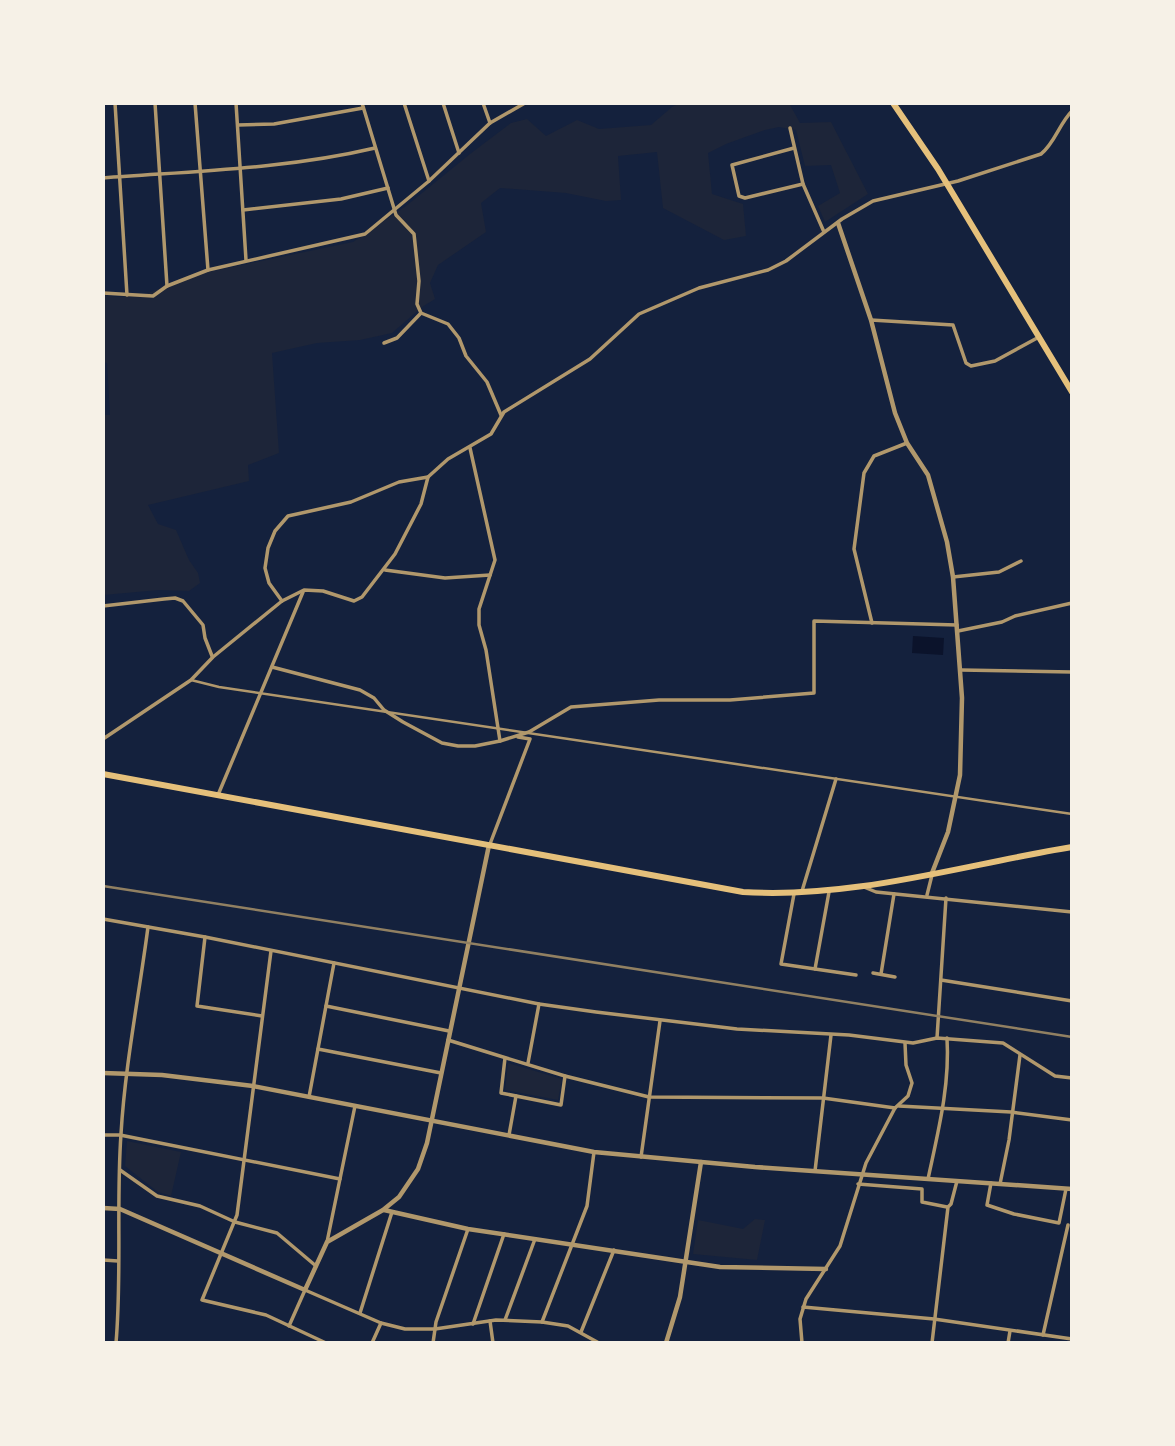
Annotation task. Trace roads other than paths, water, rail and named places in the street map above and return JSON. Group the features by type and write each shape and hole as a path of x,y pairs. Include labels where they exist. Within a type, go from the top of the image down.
{"main road":[{"path":"893,103 946,183 1072,392"},
{"path":"103,774 704,887 743,892 829,892 1072,847"}],"street":[{"path":"115,103 127,295"},
{"path":"155,103 167,286"},
{"path":"195,103 208,270"},
{"path":"236,103 246,260"},
{"path":"404,103 429,181"},
{"path":"443,103 459,153"},
{"path":"483,103 490,123"},
{"path":"103,293 153,296 167,286 208,270 365,234 429,181 490,123 524,103"},
{"path":"238,125 274,124 363,106 396,215 414,234 419,281 416,304 421,313 448,324 459,338 466,356 488,382 501,415"},
{"path":"282,601 269,583 265,568 268,548 275,531 288,516 351,502 399,482 428,477 448,459 491,434 501,415 590,359 639,314 699,288 768,270 786,261 838,222 873,201 1029,160 1048,148 1061,124 1072,111"},
{"path":"790,128 803,184 824,232"},
{"path":"103,178 327,159 376,148"},
{"path":"794,148 732,165 739,196 745,198 803,184"},
{"path":"243,210 329,201 388,188"},
{"path":"838,222 871,320 886,385 907,443 928,475 947,542 953,577 961,670 961,750 956,795 948,832 926,896"},
{"path":"384,343 397,338 421,313"},
{"path":"871,320 953,325 966,363 971,366 995,361 1039,337"},
{"path":"872,623 854,549 864,473 874,456 907,443"},
{"path":"470,448 495,560 479,609 479,625 486,650 500,741"},
{"path":"103,739 191,680 213,657 282,601 304,590 323,591 354,601 362,597 385,570 421,504 428,477"},
{"path":"953,577 999,572 1021,561"},
{"path":"385,570 444,578 491,575"},
{"path":"218,796 304,590"},
{"path":"103,606 164,598 183,601 203,625 213,657"},
{"path":"958,631 1072,603"},
{"path":"272,667 360,690 374,698 384,710 442,743 475,746 529,732 571,708 659,700 730,701 814,693 814,621 957,625"},
{"path":"961,670 1072,672"},
{"path":"191,680 261,693 1072,814"},
{"path":"327,1242 383,1210 407,1188 418,1169 431,1121 489,845 530,739 515,736"},
{"path":"836,779 798,893 781,964 856,975"},
{"path":"862,886 876,892 1072,912"},
{"path":"816,969 829,892"},
{"path":"881,974 894,894"},
{"path":"937,1038 946,898"},
{"path":"103,919 539,1003 660,1021 737,1029 849,1035 905,1043 937,1038 1003,1043 1055,1076 1072,1078"},
{"path":"116,1343 120,1293 120,1135 148,927"},
{"path":"205,937 197,1006 262,1016"},
{"path":"271,951 235,1222 202,1300 266,1315 326,1343"},
{"path":"309,1097 334,963"},
{"path":"873,973 895,976"},
{"path":"941,980 1072,1001"},
{"path":"528,1064 539,1003"},
{"path":"327,1006 449,1031"},
{"path":"642,1157 660,1021"},
{"path":"815,1171 831,1035"},
{"path":"926,1179 943,1108 948,1060 947,1038"},
{"path":"448,1040 565,1076 649,1097 823,1098 896,1107 1011,1112 1072,1120"},
{"path":"802,1343 800,1319 803,1307 811,1289 840,1245 866,1163 896,1107 908,1096 912,1083 906,1065 905,1043"},
{"path":"318,1049 441,1073"},
{"path":"1000,1184 1009,1140 1020,1054"},
{"path":"505,1058 501,1093 561,1105 565,1076"},
{"path":"103,1073 207,1079 253,1086 594,1152 1069,1189 1059,1223"},
{"path":"509,1137 516,1096"},
{"path":"289,1326 327,1242 355,1106"},
{"path":"103,1135 120,1135 340,1179"},
{"path":"542,1322 587,1206 594,1152"},
{"path":"666,1343 679,1304 701,1162"},
{"path":"120,1170 157,1196 200,1206 235,1222 276,1233 316,1266"},
{"path":"932,1343 948,1207 957,1181"},
{"path":"990,1183 987,1205 1014,1214 1070,1226 1043,1335"},
{"path":"858,1184 922,1189 922,1202 948,1207"},
{"path":"103,1208 120,1209 381,1323 405,1329 435,1329 505,1320 542,1322 562,1324 599,1343"},
{"path":"383,1210 468,1229 685,1262 755,1269 826,1269"},
{"path":"360,1314 391,1212"},
{"path":"433,1343 435,1329 468,1229"},
{"path":"473,1324 504,1234"},
{"path":"505,1320 535,1238"},
{"path":"581,1332 614,1250"},
{"path":"103,1260 118,1261"},
{"path":"803,1307 934,1320 1072,1339"},
{"path":"490,1321 493,1343"},
{"path":"372,1343 381,1323"},
{"path":"1008,1343 1010,1330"}],"railway":[{"path":"103,886 1072,1037"}]}
